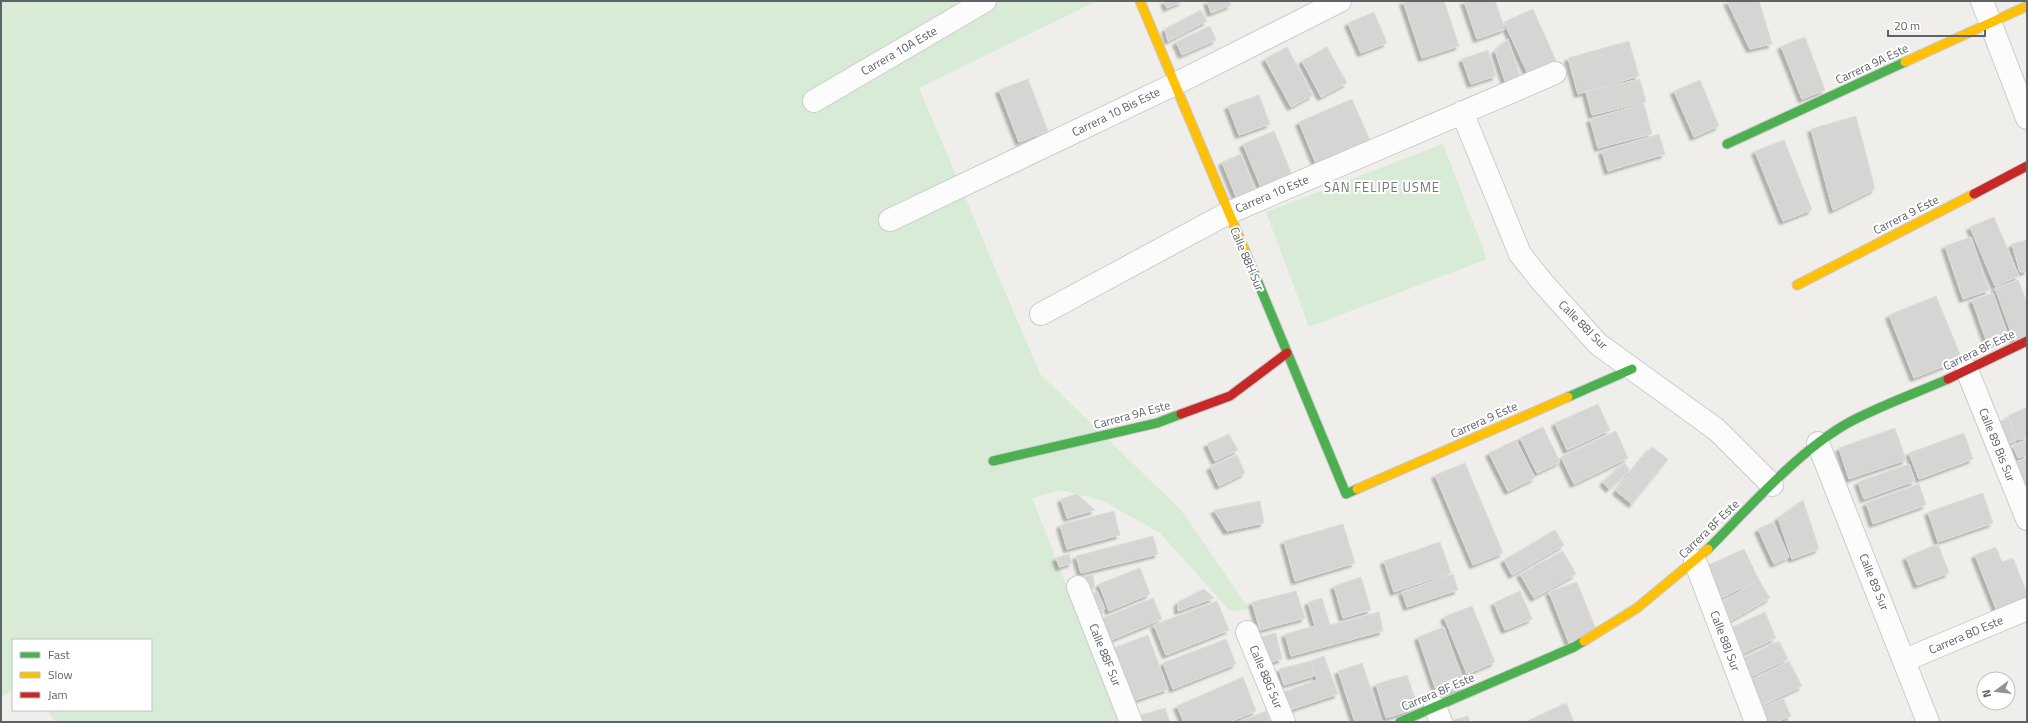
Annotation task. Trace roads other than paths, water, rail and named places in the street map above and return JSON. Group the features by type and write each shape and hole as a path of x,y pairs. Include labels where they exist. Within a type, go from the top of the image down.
{"street":[{"name":"Carrera 10A Este","path":"814,101 985,1"},
{"name":"Calle 88H Sur","path":"1140,1 1346,494"},
{"name":"Carrera 10 Bis Este","path":"890,220 1175,84 1340,1"},
{"path":"1982,1 2027,118"},
{"name":"Carrera 9A Este","path":"1727,144 2027,6"},
{"name":"Carrera 10 Este","path":"1041,314 1228,213 1555,73"},
{"name":"Calle 88J Sur","path":"1462,112 1520,254 1543,283 1598,344 1717,430 1772,485"},
{"name":"Carrera 9 Este","path":"1797,285 2027,166"},
{"name":"Carrera 8F Este","path":"1400,722 1438,714 1574,647 1637,608 1695,561 1772,485 1818,443 1848,423 1967,370 2027,341"},
{"name":"Carrera 9A Este","path":"993,461 1157,423 1230,396 1287,354"},
{"name":"Carrera 9 Este","path":"1346,494 1632,369"},
{"name":"Calle 89 Bis Sur","path":"1967,370 2027,519"},
{"name":"Calle 89 Sur","path":"1818,443 1928,722"},
{"name":"Calle 88J Sur","path":"1695,561 1756,722"},
{"name":"Calle 88F Sur","path":"1078,587 1131,722"},
{"name":"Carrera 8D Este","path":"1904,660 2027,609"},
{"name":"Calle 88G Sur","path":"1247,632 1284,722"}],"district":[{"name":"SAN FELIPE USME","path":"1382,187"}]}
